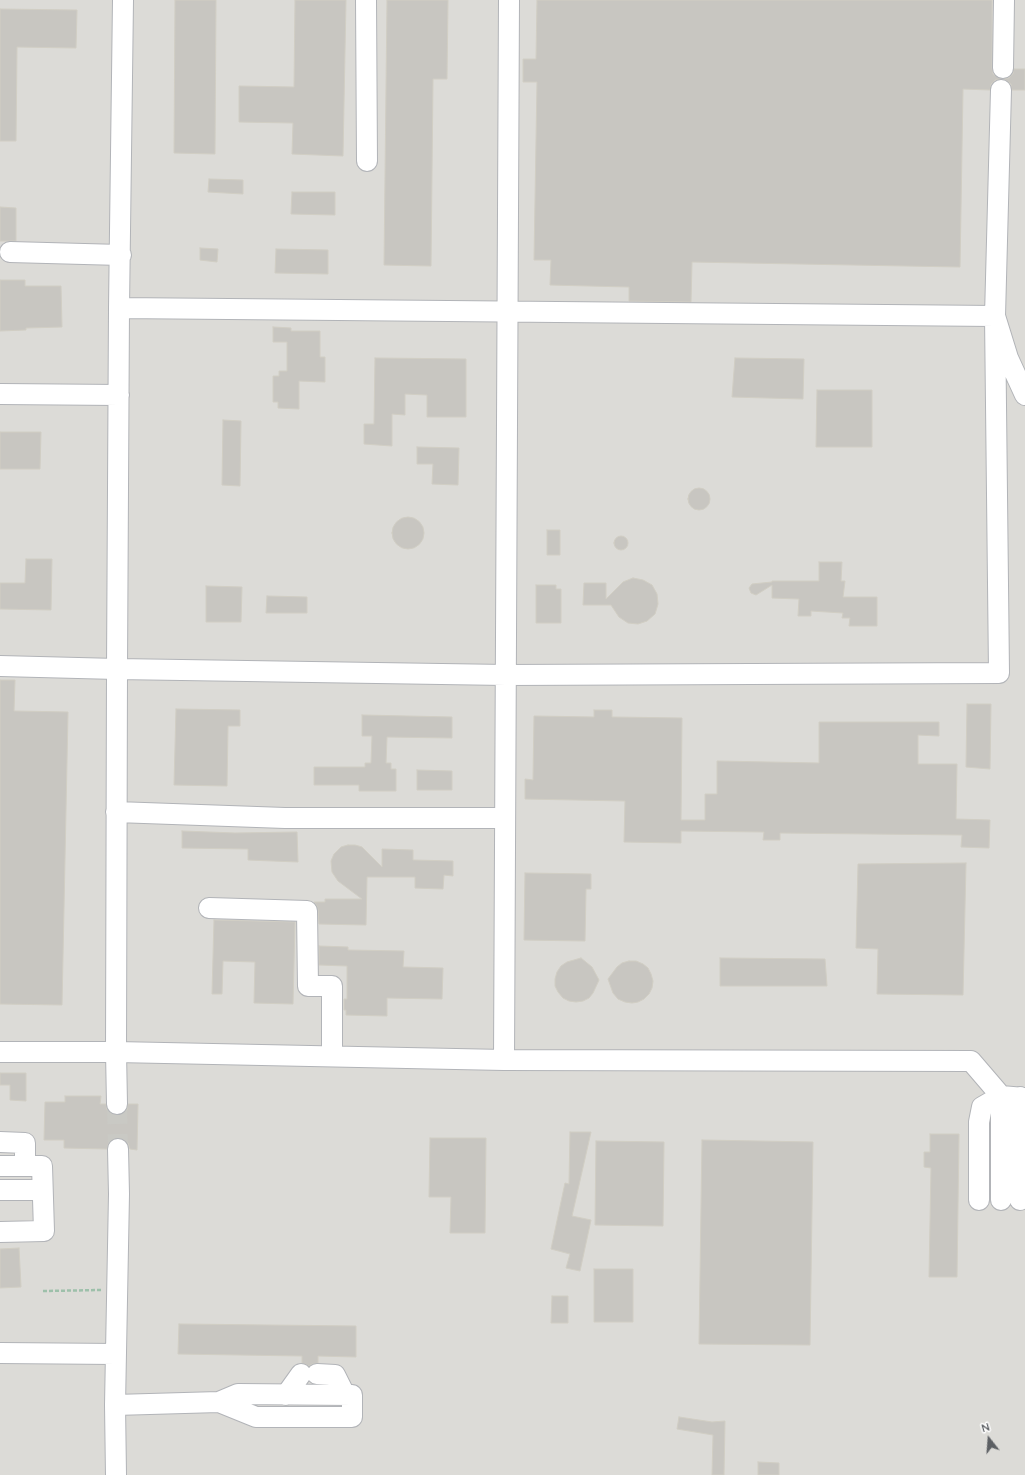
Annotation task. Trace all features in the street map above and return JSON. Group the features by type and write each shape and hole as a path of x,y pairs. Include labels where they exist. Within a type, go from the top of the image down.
{"lane":[{"path":"117,1104 116,812 119,308 121,255 123,0"},
{"path":"366,0 368,161"},
{"path":"504,1060 509,0"},
{"path":"1003,68 1004,0"},
{"path":"0,666 506,675 999,672 995,316 1001,90"},
{"path":"10,252 121,255"},
{"path":"119,308 995,316"},
{"path":"995,316 1008,358 1025,395"},
{"path":"0,394 119,395"},
{"path":"116,812 285,818 505,818"},
{"path":"209,908 307,911 308,986 332,986 332,1056"},
{"path":"0,1052 116,1052 504,1060 971,1061 1015,1097"},
{"path":"979,1200 979,1122 982,1107 1015,1097"},
{"path":"1011,1200 1015,1097"},
{"path":"0,1142 25,1142 25,1166"},
{"path":"116,1475 115,1405 119,1194 118,1149"},
{"path":"0,1166 42,1166 44,1231 0,1232"},
{"path":"0,1190 42,1190"},
{"path":"0,1354 116,1354"},
{"path":"286,1395 309,1374 335,1374 345,1395"},
{"path":"115,1405 219,1402 238,1394 352,1395 352,1417 256,1417 219,1402"}],"shaded area":[{"path":"0,0 1025,0 1025,1475 0,1475"}],"building":[{"path":"175,0 216,0 215,154 174,153"},
{"path":"295,0 346,0 343,156 292,154 293,123 239,122 239,86 294,87"},
{"path":"387,0 448,0 447,79 433,79 431,266 384,265"},
{"path":"537,0 992,0 992,68 993,74 1000,79 995,80 991,84 990,90 963,89 960,267 692,262 691,302 629,301 629,287 550,285 551,260 534,260 537,82 523,82 523,59 536,59"},
{"path":"0,9 77,10 76,48 17,47 16,141 0,141"},
{"path":"1014,69 1025,69 1025,90 1012,90 1011,84 1004,79 1009,78 1013,74"},
{"path":"209,179 243,180 243,194 208,192"},
{"path":"292,192 335,192 335,215 291,214"},
{"path":"0,207 16,208 16,241 0,241"},
{"path":"200,248 218,249 217,262 200,260"},
{"path":"276,249 328,250 328,274 275,273"},
{"path":"0,280 25,280 25,286 61,286 62,327 26,328 26,330 0,331"},
{"path":"273,327 291,328 291,331 320,331 320,357 325,357 325,382 299,381 299,409 278,408 278,402 273,402 273,376 279,376 279,371 287,371 287,342 273,342"},
{"path":"375,358 466,359 466,417 427,417 427,395 405,394 405,415 392,414 392,446 364,444 364,424 374,424"},
{"path":"735,358 804,359 803,399 732,397"},
{"path":"817,390 872,390 872,447 816,447"},
{"path":"223,420 241,421 240,486 222,485"},
{"path":"0,432 41,432 40,469 0,469"},
{"path":"417,447 459,448 458,485 432,484 433,464 417,464"},
{"path":"699,488 707,491 710,499 707,507 699,510 691,507 688,499 691,491"},
{"path":"405,517 411,517 421,524 424,533 423,539 417,546 411,549 405,549 395,542 392,536 392,530 399,520"},
{"path":"547,530 560,530 560,555 547,555"},
{"path":"618,536 624,536 628,540 628,546 624,550 618,550 614,546 614,540"},
{"path":"26,559 52,559 51,610 0,609 0,583 25,583"},
{"path":"819,562 842,562 841,581 845,581 843,597 877,597 877,626 849,626 850,618 842,618 843,613 811,611 811,616 798,616 799,599 772,598 772,585 756,595 751,593 749,588 752,584 772,581 819,581"},
{"path":"633,578 643,580 652,585 657,594 658,604 655,614 647,621 638,624 628,623 619,617 611,605 583,605 584,583 606,583 606,599 623,582"},
{"path":"536,585 556,585 556,589 561,589 561,623 536,623"},
{"path":"206,586 242,587 241,622 206,622"},
{"path":"267,596 307,597 307,613 266,613"},
{"path":"0,680 15,680 14,711 68,712 62,1005 0,1004"},
{"path":"967,704 991,704 990,769 966,767"},
{"path":"176,709 240,710 240,726 228,726 227,786 174,785"},
{"path":"594,710 612,710 612,717 682,718 681,820 705,820 705,794 717,794 717,761 819,763 819,722 939,722 939,736 918,735 918,764 957,764 956,819 990,820 989,848 961,847 962,835 780,833 780,840 763,840 764,832 681,831 681,843 624,842 625,801 525,799 525,779 533,780 534,716 594,717"},
{"path":"362,715 452,717 452,738 387,737 386,763 391,763 391,769 396,769 396,791 359,791 359,785 314,785 314,767 365,767 365,763 371,763 372,736 362,736"},
{"path":"417,770 452,771 452,790 417,790"},
{"path":"182,831 235,833 297,832 298,862 248,860 248,849 182,848"},
{"path":"348,845 362,847 382,867 382,849 413,850 413,860 453,861 453,876 444,875 443,889 415,888 415,877 367,877 366,925 319,924 318,910 314,902 325,902 325,899 362,899 338,881 332,872 331,861 334,854 341,847"},
{"path":"966,863 963,995 877,994 878,949 856,948 858,864"},
{"path":"525,873 591,874 591,889 586,889 585,941 524,940"},
{"path":"214,920 295,922 293,1004 254,1003 255,962 223,961 222,994 212,994"},
{"path":"319,946 348,947 348,950 404,951 403,967 443,968 442,999 387,998 387,1016 346,1015 346,1010 344,1010 344,999 347,999 347,966 319,965"},
{"path":"581,958 592,967 599,980 589,998 583,1001 569,1001 563,998 558,992 555,986 555,979 561,966 567,962"},
{"path":"720,958 825,959 827,986 720,986"},
{"path":"636,961 648,968 653,981 649,994 644,999 632,1003 618,999 613,993 608,979 617,967 622,963"},
{"path":"0,1073 26,1073 26,1101 10,1100 10,1085 0,1085"},
{"path":"65,1096 101,1096 100,1104 106,1104 107,1110 111,1114 117,1115 123,1114 127,1110 128,1104 138,1104 137,1150 130,1149 128,1143 123,1139 118,1138 112,1139 108,1144 107,1149 64,1148 64,1140 44,1140 45,1102 65,1102"},
{"path":"570,1132 591,1132 572,1216 591,1220 580,1271 566,1268 570,1254 551,1249 565,1183 569,1184"},
{"path":"930,1134 959,1134 957,1277 929,1277 931,1168 924,1167 924,1152 930,1152"},
{"path":"430,1138 486,1138 485,1233 450,1233 451,1197 429,1197"},
{"path":"702,1140 813,1142 810,1345 699,1344"},
{"path":"596,1141 664,1142 663,1226 595,1225"},
{"path":"19,1248 21,1287 0,1288 0,1249"},
{"path":"594,1269 633,1269 633,1322 594,1322"},
{"path":"552,1296 568,1296 568,1323 551,1323"},
{"path":"179,1324 356,1326 356,1357 318,1356 318,1363 309,1366 302,1363 302,1356 178,1354"},
{"path":"679,1417 712,1422 725,1421 724,1475 712,1475 713,1435 677,1429"},
{"path":"758,1462 779,1463 779,1475 758,1475"}],"tunnel":[{"path":"117,1104 118,1149"}]}
